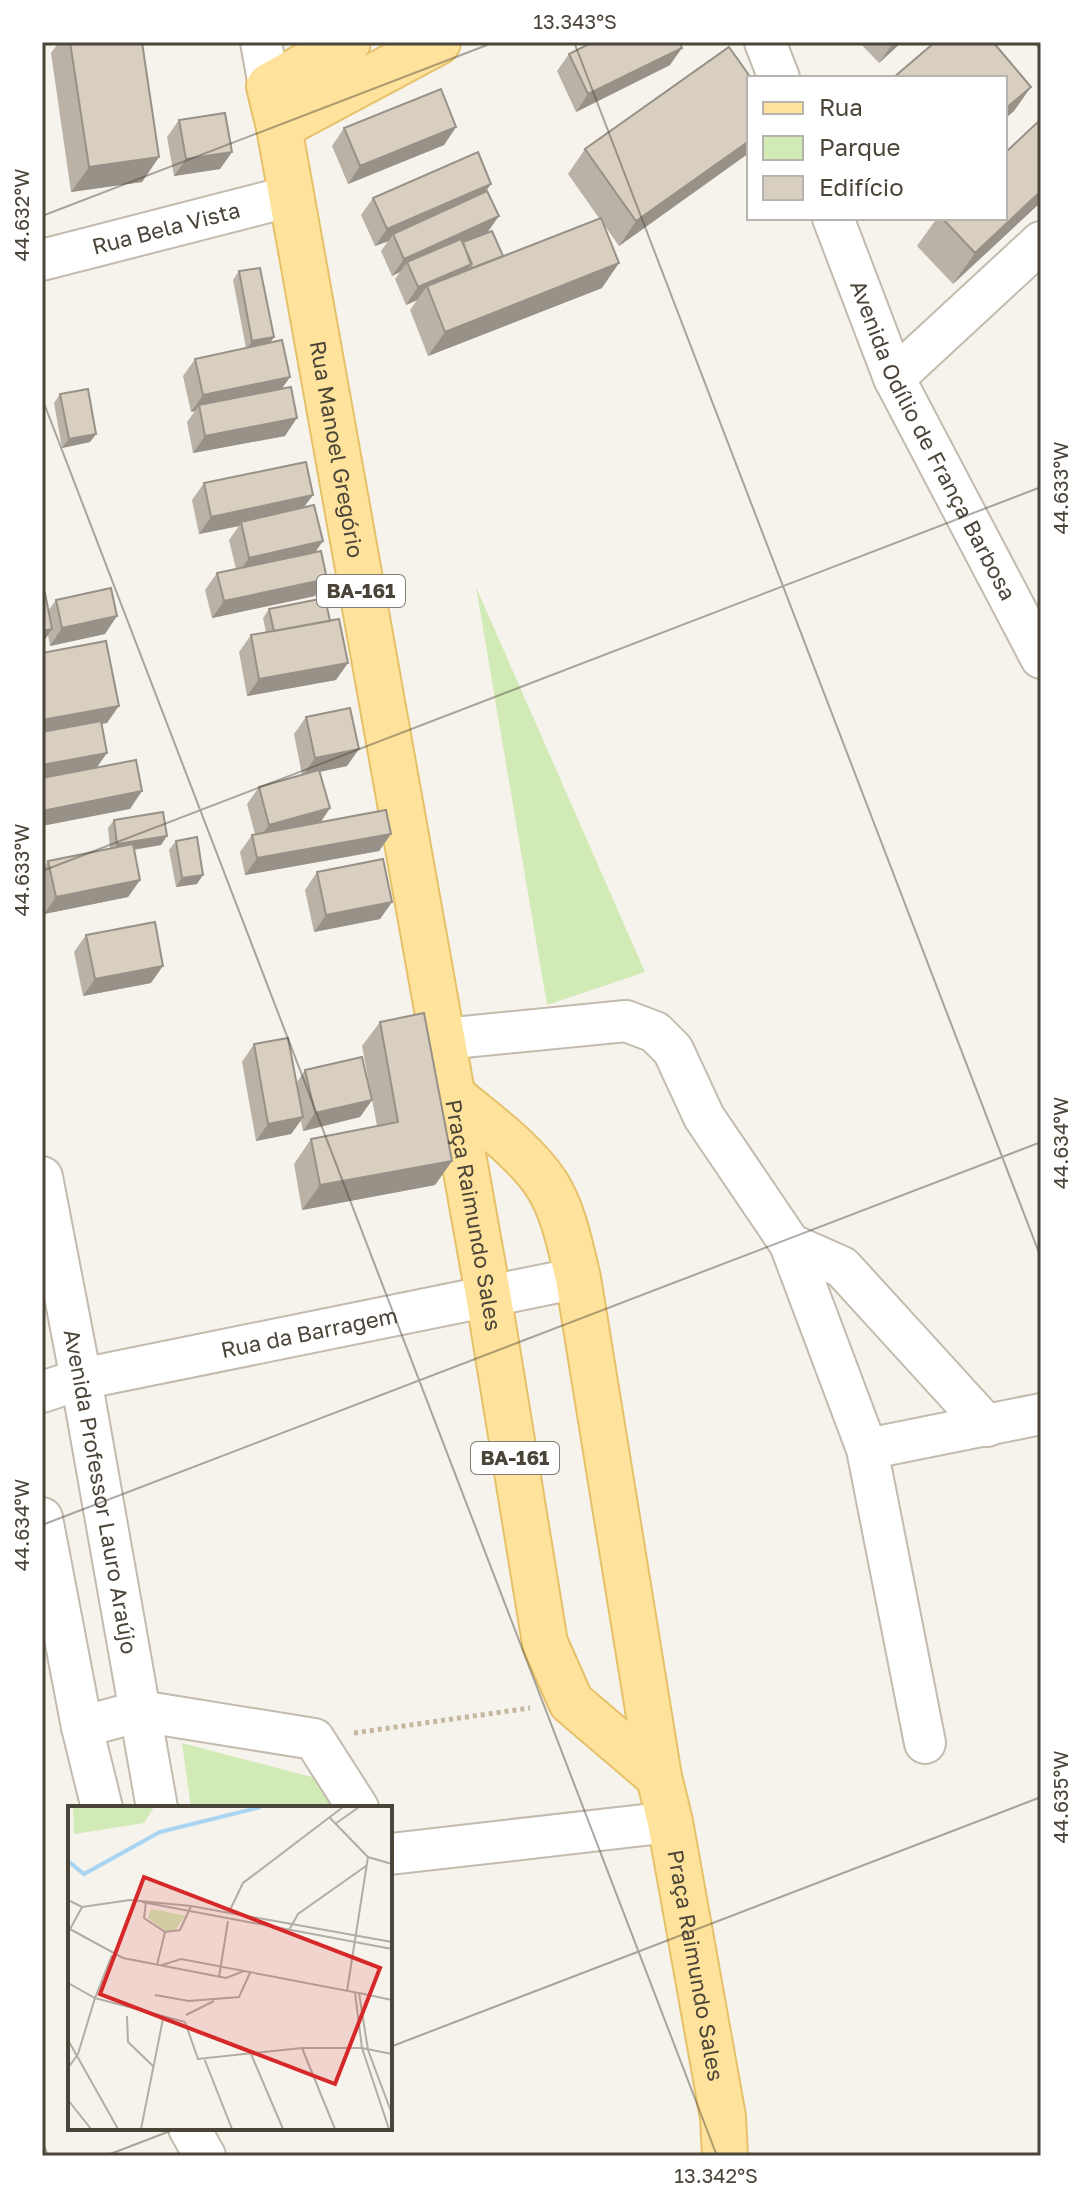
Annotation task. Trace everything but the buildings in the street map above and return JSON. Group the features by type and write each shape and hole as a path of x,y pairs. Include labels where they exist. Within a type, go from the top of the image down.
{"main road":[{"path":"274,107 348,42"},
{"path":"274,107 438,42"},
{"name":"Rua Manoel Gregório","path":"274,107 453,1096"},
{"name":"Praça Raimundo Sales","path":"453,1096 531,1163 548,1186 563,1218 578,1278 659,1777 670,1822 723,2117 725,2156"},
{"name":"Praça Raimundo Sales","path":"453,1096 545,1643 571,1702 659,1777"}],"street":[{"path":"261,42 274,107"},
{"path":"765,42 778,76"},
{"name":"Rua Bela Vista","path":"42,260 291,196"},
{"name":"Avenida Odílio de França Barbosa","path":"834,220 894,378 1041,658"},
{"path":"894,378 1041,242"},
{"path":"443,1039 626,1021 655,1032 673,1050 704,1117 790,1244 867,1449 925,1743"},
{"name":"Avenida Professor Lauro Araújo","path":"42,1177 157,1806"},
{"path":"790,1244 842,1267 987,1426"},
{"name":"Rua da Barragem","path":"42,1392 81,1379 578,1278"},
{"path":"867,1449 1041,1414"},
{"path":"42,1518 82,1727 102,1806"},
{"path":"82,1727 140,1711 314,1739 357,1806"},
{"path":"392,1854 670,1822"},
{"path":"190,2130 205,2156"},
{"path":"205,2156 207,2130"}],"path":[{"path":"314,1739 571,1702"}],"green space":[{"path":"476,587 645,972 547,1005"},
{"path":"182,1743 327,1781 344,1806 191,1806"}]}
